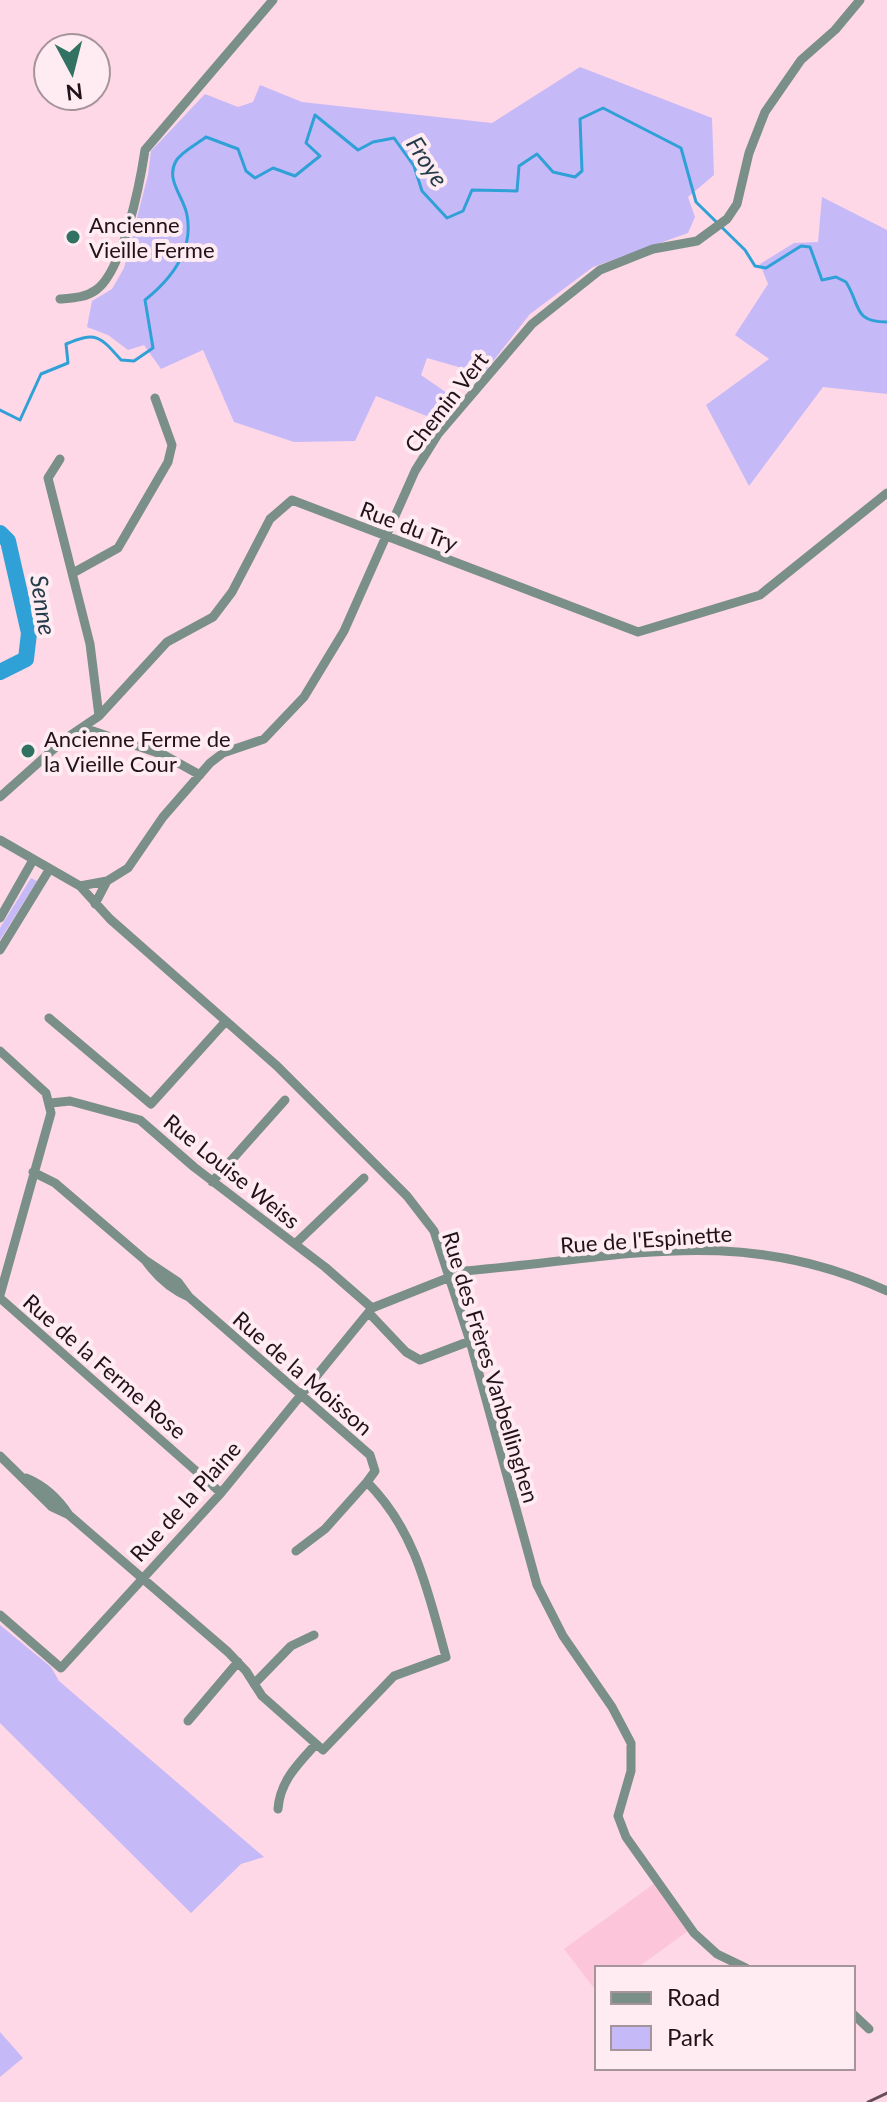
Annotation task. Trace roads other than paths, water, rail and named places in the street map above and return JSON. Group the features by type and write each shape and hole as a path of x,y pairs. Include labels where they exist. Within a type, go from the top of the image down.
{"street":[{"path":"60,299 86,296 106,281 140,182 145,150 273,0"},
{"name":"Chemin Vert","path":"95,904 107,881 128,868 163,817 200,775 223,753 264,739 304,697 344,631 415,471 438,434 532,324 600,270 653,249 697,241 727,219 737,204 749,153 765,112 801,60 835,30 860,0"},
{"path":"73,573 118,548 168,462 172,445 155,398"},
{"path":"60,459 48,478 90,644 99,716"},
{"name":"Rue du Try","path":"0,797 65,739 99,716 167,642 213,617 232,592 270,519 292,500 638,632 760,595 887,493"},
{"path":"84,728 164,755 200,775"},
{"name":"Rue des Frères Vanbellinghen","path":"0,840 80,886 95,904 277,1066 420,1211 434,1231 470,1341 537,1585 563,1636 612,1707 631,1743 631,1771 618,1816 626,1837 694,1933 717,1954 742,1966"},
{"path":"0,918 33,860"},
{"path":"0,950 49,870"},
{"path":"80,886 107,881"},
{"path":"49,1018 151,1104 226,1021"},
{"path":"0,1051 46,1093 51,1103 0,1296"},
{"path":"212,1182 285,1100"},
{"name":"Rue Louise Weiss","path":"51,1103 70,1101 140,1120 212,1182 295,1244 370,1310 406,1352 420,1360 470,1341"},
{"name":"Rue de la Moisson","path":"33,1172 55,1183 145,1260 155,1275 175,1292 189,1297 370,1455 375,1471 367,1482"},
{"path":"295,1244 364,1178"},
{"name":"Rue de l'Espinette","path":"370,1310 465,1271 679,1250 736,1249 819,1264 887,1291"},
{"name":"Rue de la Ferme Rose","path":"0,1296 221,1493"},
{"name":"Rue de la Plaine","path":"0,1615 61,1668 221,1493 370,1310"},
{"path":"0,1456 26,1478 52,1507 69,1515 238,1662 262,1696 320,1747"},
{"path":"278,1809 279,1794 288,1777 394,1676 446,1657 411,1540 386,1501 367,1482 325,1529 296,1551"},
{"path":"254,1684 291,1646 314,1635"},
{"path":"188,1721 238,1662"},
{"path":"855,2016 869,2029"}],"waterway":[{"name":"Froye","path":"0,410 20,420 41,374 68,363 66,344 84,338 97,338 121,360 134,361 153,348 145,300 171,274 187,241 187,215 173,175 173,168 182,154 206,137 238,149 246,171 255,178 273,168 295,176 320,156 306,143 315,115 358,150 373,142 394,138 414,166 422,191 447,218 463,211 472,190 517,191 519,166 537,154 553,172 575,177 582,171 580,119 603,108 681,148 696,202 745,250 755,266 766,268 801,246 810,247 822,280 836,277 846,282 863,316 887,322"},
{"name":"Senne","path":"0,533 8,541 29,633 26,659 0,672"}],"railway":[{"path":"868,2102 887,2093"}],"place":[{"name":"Ancienne Vieille Ferme","path":"73,237"},
{"name":"Ancienne Ferme de la Vieille Cour","path":"28,751"}]}
